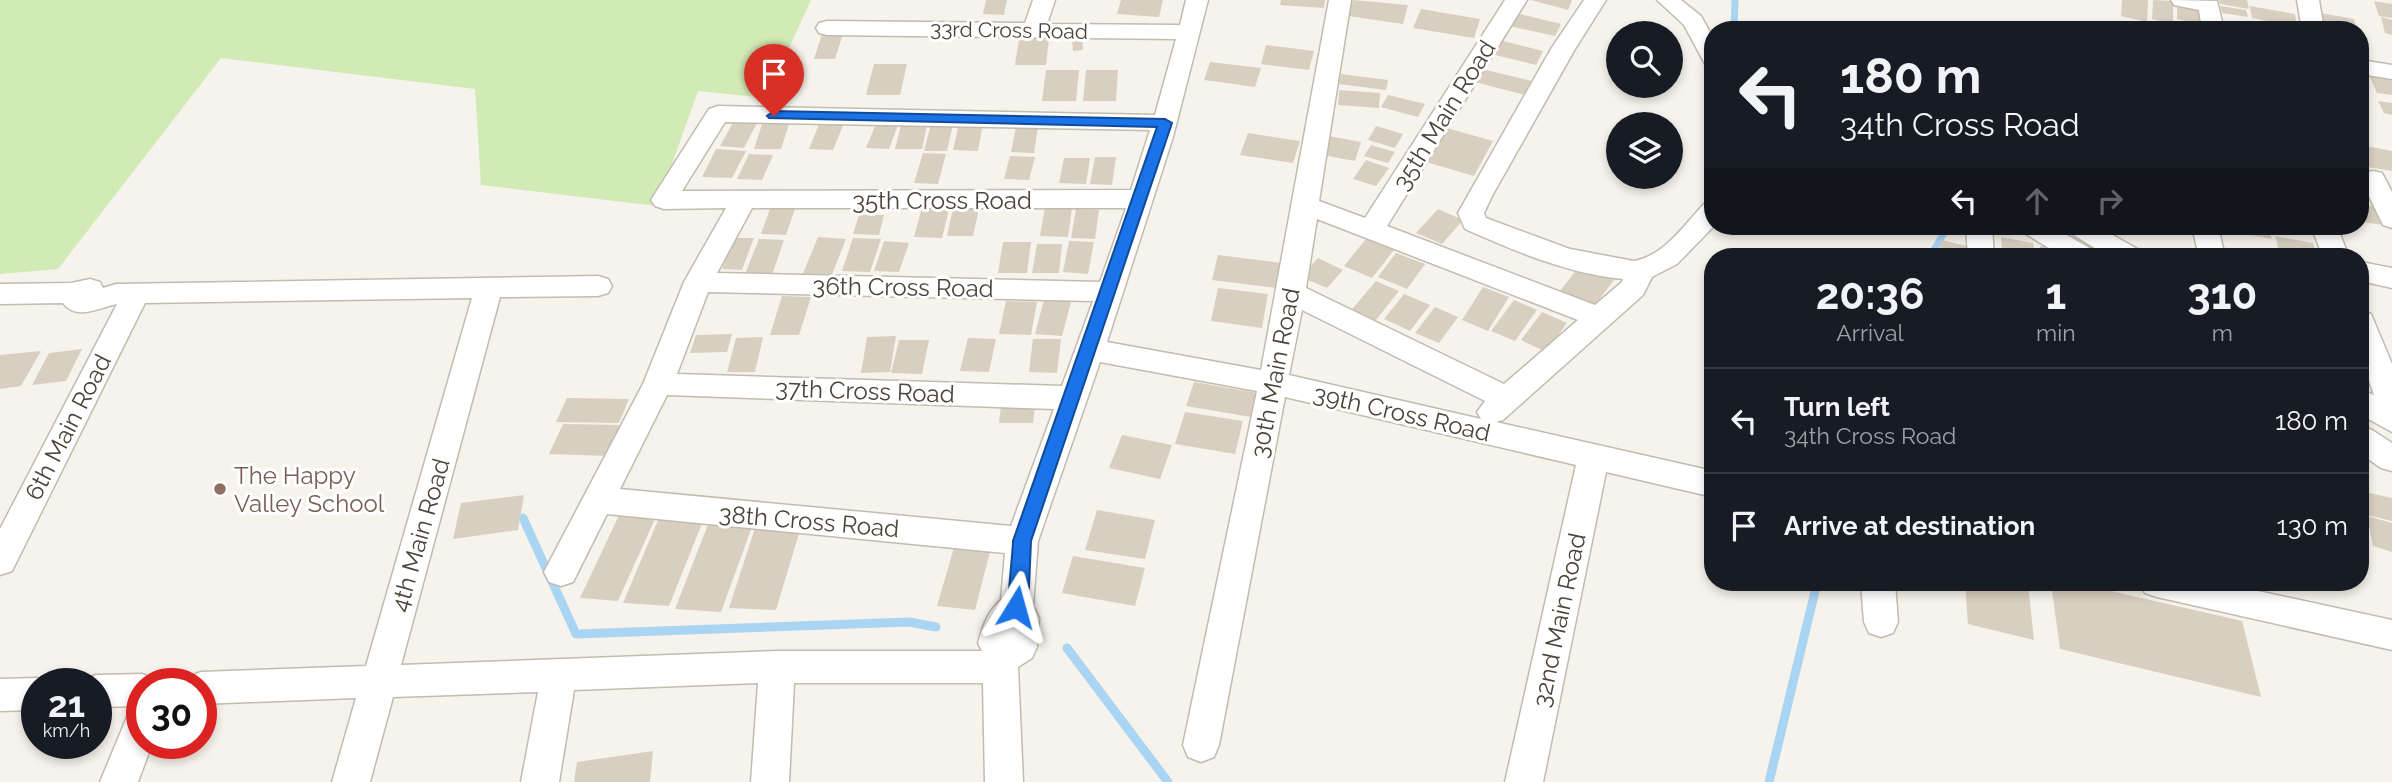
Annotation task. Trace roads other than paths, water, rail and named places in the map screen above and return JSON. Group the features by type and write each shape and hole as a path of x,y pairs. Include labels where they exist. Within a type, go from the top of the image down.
{"street":[{"path":"1034,30 1044,0"},
{"path":"217,687 559,674 1002,662 1020,647 1022,618 1016,607 1020,587 1022,541 1141,199 1165,123 1197,0"},
{"name":"30th Main Road","path":"1201,744 1291,293 1340,0"},
{"name":"35th Main Road","path":"1371,230 1516,0"},
{"path":"1595,0 1563,49 1471,213 1474,223 1499,234 1628,272 1650,268 1674,251 1704,219"},
{"path":"1668,0 1693,21 1704,42"},
{"path":"2182,0 2209,3 2212,21"},
{"path":"2308,0 2312,21"},
{"name":"33rd Cross Road","path":"827,28 1190,32"},
{"path":"2369,68 2392,72"},
{"name":"35th Cross Road","path":"1141,199 664,200 718,114 1165,123"},
{"path":"2373,179 2392,219"},
{"path":"561,572 658,384 698,282 743,201"},
{"path":"1305,205 1600,318"},
{"path":"2047,235 2068,248"},
{"path":"2094,235 2115,248"},
{"path":"1494,434 1507,399 1633,288 1641,270"},
{"path":"2369,274 2392,278"},
{"name":"36th Cross Road","path":"698,282 1109,292"},
{"path":"0,294 71,293 79,304 126,294 598,286"},
{"name":"4th Main Road","path":"351,782 488,289"},
{"path":"1291,293 1507,399"},
{"name":"6th Main Road","path":"0,561 126,294"},
{"path":"2369,342 2392,402"},
{"name":"39th Cross Road","path":"1089,349 1274,383 1704,482"},
{"name":"37th Cross Road","path":"658,384 1072,398"},
{"path":"2369,406 2392,420"},
{"path":"2369,443 2392,459"},
{"name":"32nd Main Road","path":"1524,782 1593,458"},
{"name":"38th Cross Road","path":"596,500 1022,541"},
{"path":"1879,591 1881,622"},
{"path":"2193,591 2392,635"},
{"path":"1002,662 1004,782"},
{"path":"770,782 777,667"},
{"path":"540,782 559,674"},
{"path":"0,695 21,694"},
{"path":"118,782 128,759"}],"waterway":[{"path":"1734,21 1735,0"},
{"path":"1935,248 1943,235"},
{"path":"523,518 576,634 909,622 936,627"},
{"path":"1769,782 1815,591"},
{"path":"1067,648 1168,782"}],"place":[{"name":"The Happy Valley School","path":"220,489"}]}
